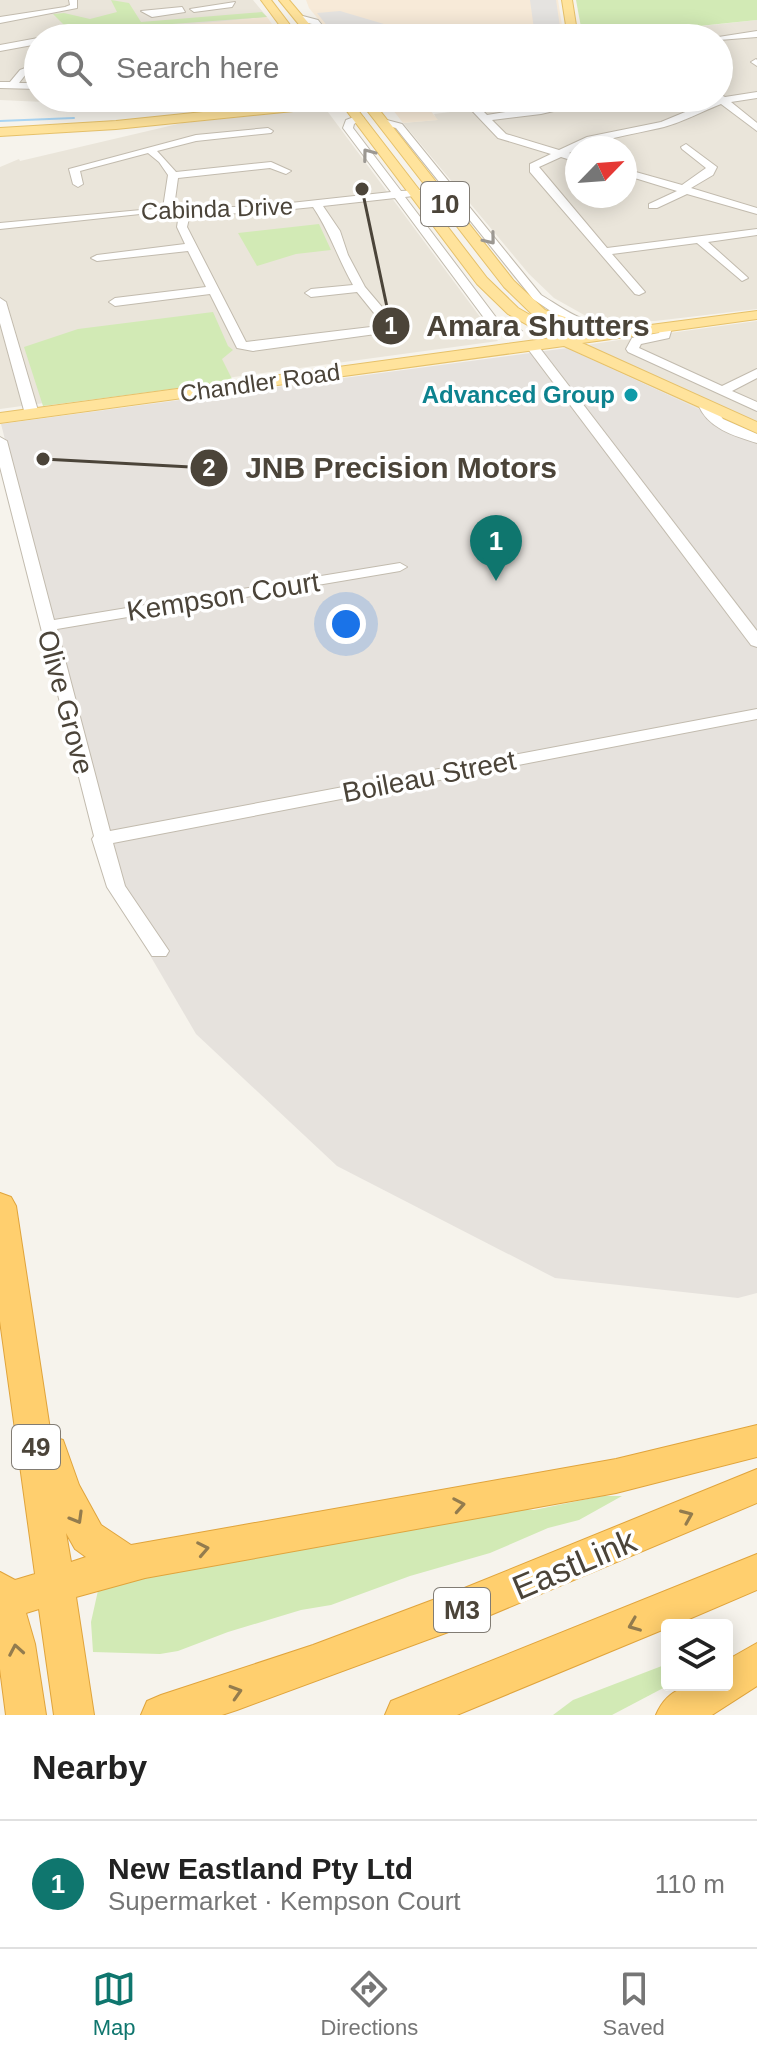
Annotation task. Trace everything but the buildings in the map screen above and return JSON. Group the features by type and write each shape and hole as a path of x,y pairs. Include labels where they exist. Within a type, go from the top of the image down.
{"highway":[{"name":"49","path":"0,1206 72,1701"},
{"path":"16,1309 54,1468 63,1491 88,1537 126,1564"},
{"path":"25,1708 16,1644 1,1598 126,1564 616,1476 757,1441"},
{"name":"EastLink","path":"161,1715 257,1685 480,1603 757,1486"},
{"path":"405,1715 525,1669 757,1572"},
{"path":"733,1679 757,1663"},
{"path":"676,1715 714,1691"}],"main road":[{"path":"266,0 284,24"},
{"path":"284,0 304,24"},
{"path":"567,0 571,24"},
{"path":"276,13 295,14"},
{"path":"0,130 94,127 186,112"},
{"path":"351,112 358,117"},
{"name":"10","path":"351,112 358,117 482,281 504,304 566,342 757,428"},
{"name":"10","path":"375,112 516,292 540,313 584,339 757,415"},
{"path":"504,304 502,313 526,342"},
{"path":"540,313 579,329 611,335"},
{"name":"Chandler Road","path":"0,418 526,342 566,342 757,315"},
{"path":"617,354 616,341 629,333"}],"street":[{"path":"0,20 67,9 74,6 73,0"},
{"path":"183,8 207,8"},
{"path":"295,14 317,24"},
{"path":"733,36 757,34"},
{"path":"0,48 24,44"},
{"path":"12,86 24,72"},
{"path":"0,85 24,86"},
{"path":"733,97 757,95"},
{"path":"733,108 757,128"},
{"path":"477,112 502,136 565,155"},
{"path":"482,118 533,112"},
{"path":"639,292 533,169 591,139 664,124 690,112"},
{"path":"358,117 347,126 497,327 526,342 757,642"},
{"path":"383,122 399,126 542,301 596,327 636,324 646,331"},
{"path":"78,184 74,169 196,138 268,131"},
{"path":"653,206 685,190 709,173 712,167 686,147"},
{"path":"150,150 163,160 173,175 168,210"},
{"path":"173,175 271,165 286,171"},
{"path":"637,176 757,211"},
{"name":"Cabinda Drive","path":"0,226 168,210 254,210 434,191"},
{"path":"185,210 182,223 191,247 241,345 253,347 383,329 389,323 360,288 342,255 335,231 316,204"},
{"path":"604,252 757,232"},
{"path":"699,239 742,278"},
{"path":"97,258 191,247"},
{"path":"311,293 360,288"},
{"path":"115,302 213,290"},
{"path":"0,302 32,414"},
{"path":"666,328 665,335 640,340 632,345 632,349 638,355 757,407"},
{"path":"721,391 757,373"},
{"path":"704,404 708,414 716,421 757,439"},
{"name":"Olive Grove","path":"0,441 101,839 116,887 159,951"},
{"name":"Kempson Court","path":"46,626 400,567"},
{"name":"Boileau Street","path":"101,839 757,714"}],"shaded area":[{"path":"0,0 253,0 267,17 201,24 24,24 24,101 0,100"},
{"path":"306,0 558,0 562,24 322,24"},
{"path":"530,0 556,0 560,24 533,24"},
{"path":"340,11 384,24 326,24 317,13"},
{"path":"267,17 272,24 193,24"},
{"path":"757,20 757,309 655,321 616,321 586,316 554,298 529,274 403,123 437,120 434,114 450,112 733,112 733,24 721,24"},
{"path":"287,112 328,112 498,341 0,409 0,167 19,159 182,123"},
{"path":"395,112 431,112 438,120 403,123"},
{"path":"757,321 757,436 567,348 619,340"},
{"path":"567,348 757,436 757,1293 738,1298 555,1278 337,1166 196,1034 151,957 118,880 1,424"}],"green space":[{"path":"111,0 129,3 141,22 262,12 267,17 172,24 63,24 53,14 64,13 90,19 117,12"},
{"path":"576,0 757,0 757,20 718,24 580,24"},
{"path":"319,224 331,250 296,254 257,266 238,233"},
{"path":"213,312 228,346 233,350 222,359 233,381 43,406 24,347 78,329"},
{"path":"602,1496 622,1496 579,1520 548,1528 490,1553 410,1576 331,1605 301,1610 178,1651 160,1654 93,1652 91,1622 99,1586"},
{"path":"661,1666 661,1689 612,1715 553,1715 573,1700"}],"waterway":[{"path":"0,121 74,118"}],"place":[{"name":"Amara Shutters","path":"362,189"},
{"name":"Advanced Group","path":"631,395"},
{"name":"JNB Precision Motors","path":"43,459"},
{"name":"New Eastland Pty Ltd","path":"496,581"}]}
